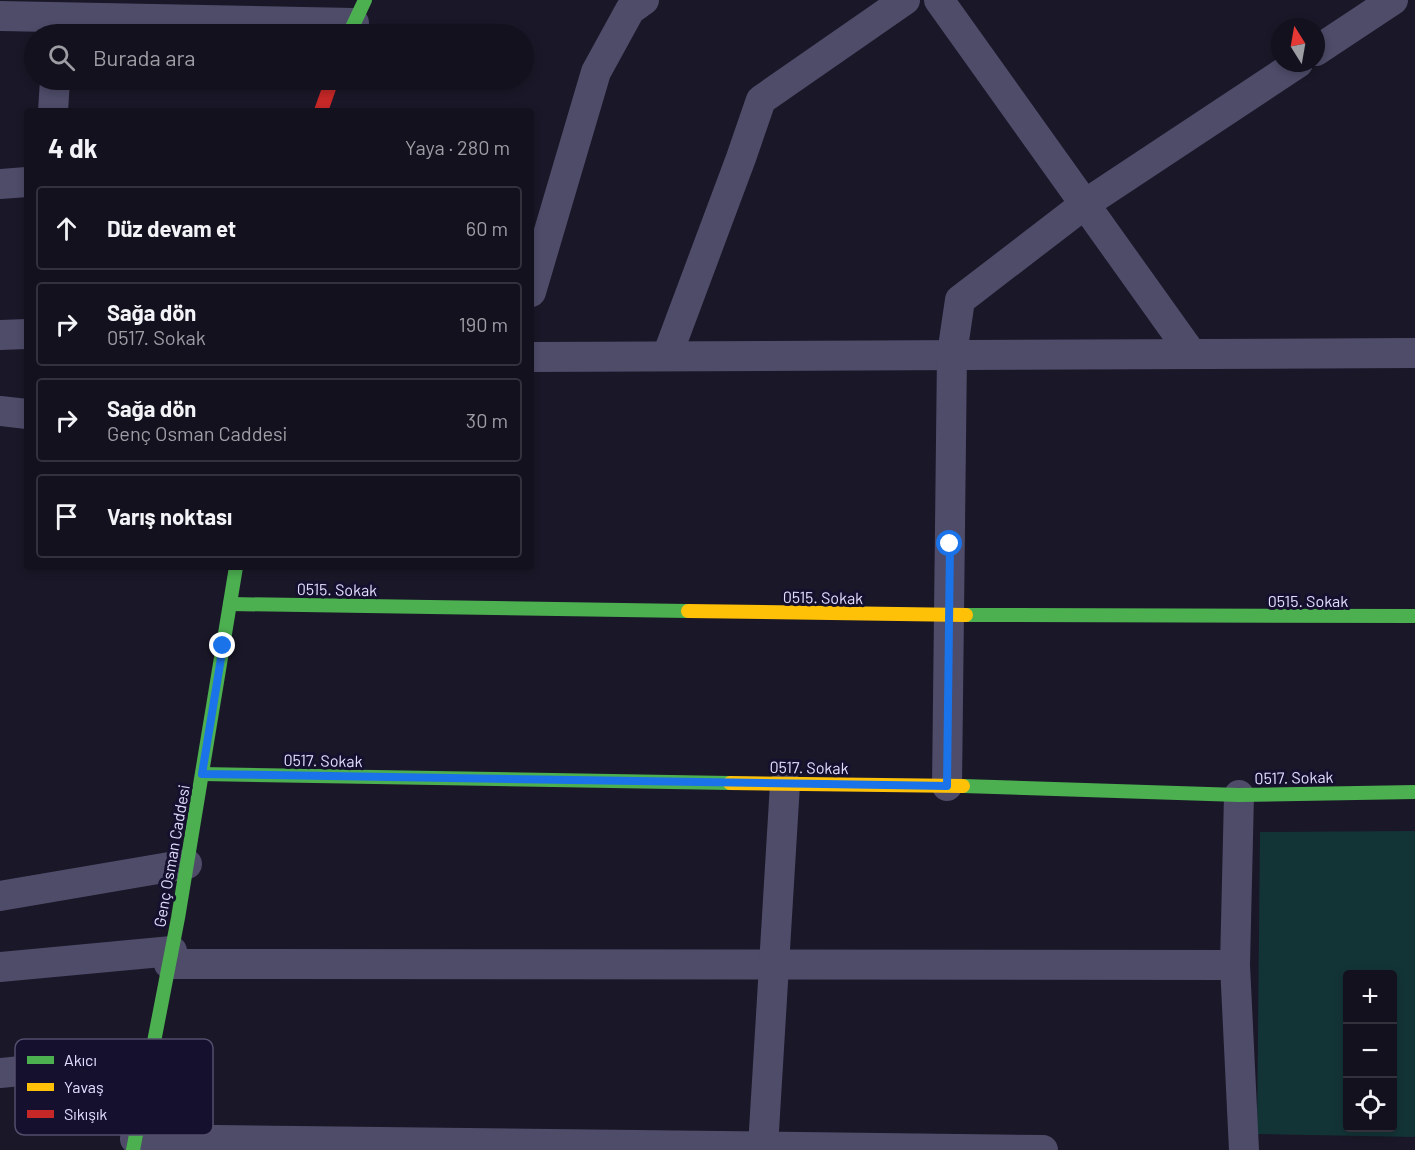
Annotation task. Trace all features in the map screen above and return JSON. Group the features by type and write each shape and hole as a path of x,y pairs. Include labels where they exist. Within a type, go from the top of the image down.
{"street":[{"path":"667,356 761,100 905,0"},
{"path":"939,0 1191,353"},
{"path":"1325,45 1393,0"},
{"path":"534,282 596,72 627,3"},
{"path":"0,16 356,19"},
{"path":"947,786 952,354 960,300 1085,204 1284,72"},
{"path":"53,108 54,90"},
{"path":"322,108 328,90"},
{"path":"0,184 24,182"},
{"path":"0,335 24,334"},
{"path":"534,357 1415,353"},
{"path":"0,411 24,414"},
{"name":"Genç Osman Caddesi","path":"155,1039 187,864 236,570"},
{"name":"0515. Sokak","path":"230,604 949,615 1415,616"},
{"name":"0517. Sokak","path":"202,774 947,786 1239,795 1415,792"},
{"path":"749,1148 774,965 785,784"},
{"path":"1239,795 1235,964 1244,1150"},
{"path":"0,896 187,864"},
{"path":"0,967 170,957 774,965 1235,964"},
{"path":"0,1074 15,1072"},
{"path":"134,1145 1043,1150"}],"green space":[{"path":"1415,831 1415,1137 1257,1134 1260,832"}],"traffic: fast":[{"path":"354,24 365,0"},
{"path":"155,1039 178,918 236,570"},
{"path":"230,604 688,611"},
{"path":"966,615 1415,616"},
{"path":"202,774 730,783"},
{"path":"963,786 1239,795 1415,792"},
{"path":"133,1150 136,1135"}],"traffic: slow":[{"path":"688,611 966,615"},
{"path":"730,783 963,786"}],"traffic: jam":[{"path":"322,108 328,90"}],"route":[{"path":"223,646 202,774 947,786 950,544"}]}
